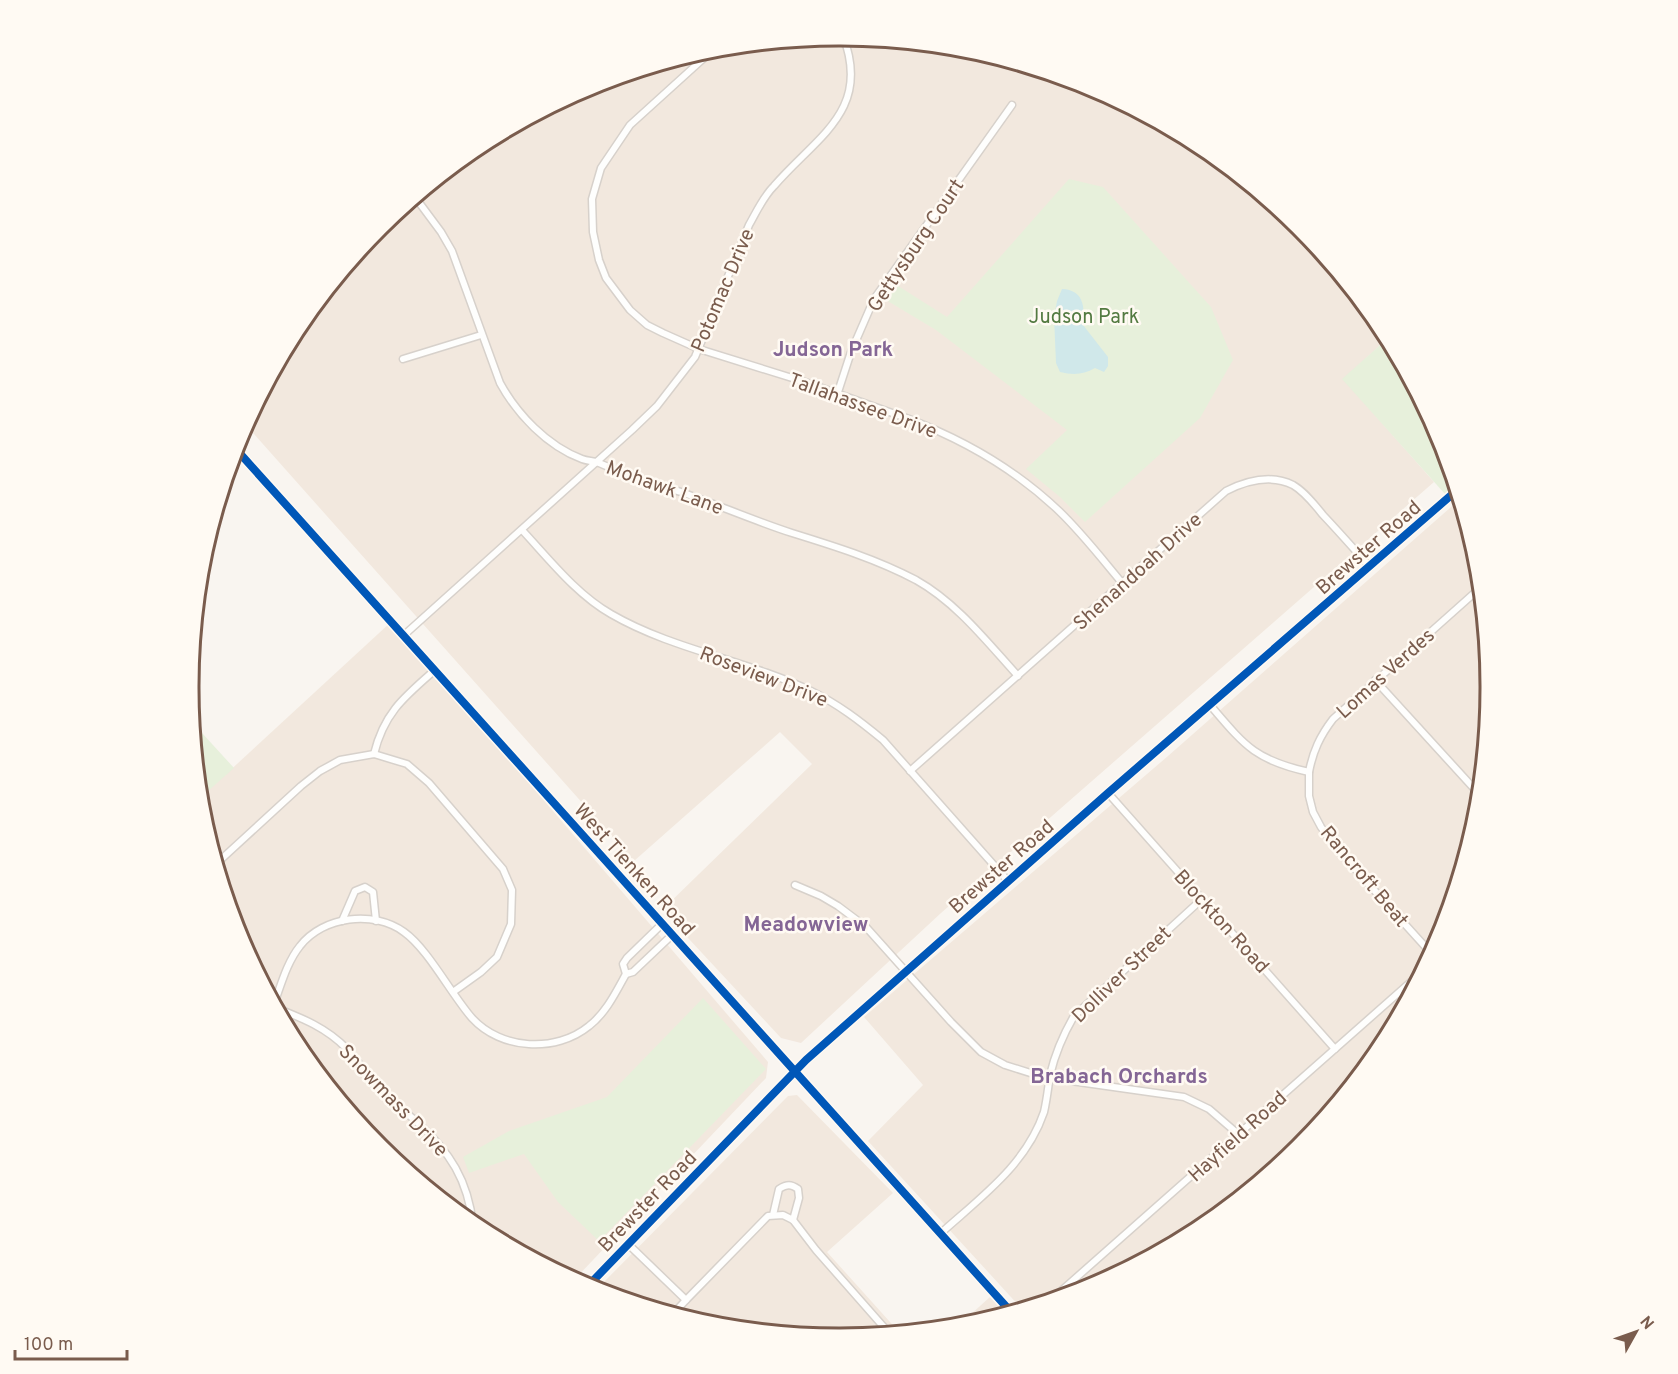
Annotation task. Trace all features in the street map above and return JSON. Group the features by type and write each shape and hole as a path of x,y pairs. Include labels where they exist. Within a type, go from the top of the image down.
{"street":[{"name":"Potomac Drive","path":"404,636 657,406 695,357 760,205 772,187 831,128 841,112 850,92 852,72 846,46"},
{"name":"Tallahassee Drive","path":"699,62 630,125 604,163 592,199 594,244 606,278 618,296 647,325 699,349 724,355 940,431 968,445 1014,475 1059,511 1123,584"},
{"name":"Gettysburg Court","path":"837,395 851,352 874,299 1012,105"},
{"name":"Mohawk Lane","path":"419,203 441,232 452,252 500,383 509,400 535,428 582,459 597,462 747,518 835,546 878,562 915,580 962,614 1018,676"},
{"path":"403,359 481,335"},
{"name":"West Tienken Road","path":"242,456 1006,1306"},
{"name":"Shenandoah Drive","path":"910,771 1226,492 1258,480 1281,482 1294,486 1307,496 1370,567"},
{"name":"Brewster Road","path":"594,1279 795,1072 1108,793 1450,496"},
{"name":"Roseview Drive","path":"522,530 579,590 610,613 651,633 790,682 834,703 883,740 1008,881"},
{"name":"Lomas Verdes","path":"1309,772 1312,755 1323,732 1333,719 1473,595"},
{"path":"374,754 382,726 391,713 435,670"},
{"path":"1375,680 1472,784"},
{"path":"1210,705 1256,753 1282,766 1309,772"},
{"path":"222,859 320,771 340,760 374,754 407,764 424,779 503,869 512,890 511,924 497,957 453,992"},
{"name":"Rancroft Beat","path":"1309,772 1309,796 1313,812 1321,827 1336,848 1424,946"},
{"name":"Blockton Road","path":"1108,793 1335,1049"},
{"path":"795,885 821,896 853,915 981,1052 1005,1065 1050,1077 1184,1097 1209,1109 1238,1134"},
{"path":"342,921 355,891 365,886 373,892 376,921"},
{"name":"Dolliver Street","path":"941,1233 1001,1180 1017,1162 1031,1140 1043,1114 1057,1051 1074,1016 1202,898"},
{"path":"278,996 291,961 300,945 316,931 342,921 361,919 388,923 405,932 419,947 473,1019 500,1037 519,1043 545,1045 578,1034 591,1025 612,999 626,974 633,972 672,935"},
{"path":"626,974 623,964 627,958 662,924"},
{"name":"Hayfield Road","path":"1067,1285 1404,988"},
{"name":"Snowmass Drive","path":"287,1011 317,1025 333,1036 386,1096 441,1146 458,1172 469,1209"},
{"path":"774,1215 779,1189 792,1184 798,1189 799,1198 793,1220"},
{"path":"679,1307 768,1216 783,1215 793,1220 816,1250 883,1326"},
{"path":"628,1244 686,1300"}],"shaded area":[{"name":"Judson Park","path":"839,46 881,48 923,52 1005,68 1084,95 1122,113 1195,154 1229,179 1261,205 1321,265 1380,345 1343,379 1434,482 941,913 801,1043 781,1038 662,910 812,764 780,732 634,861 252,432 284,367 306,331 357,265 417,205 483,154 519,132 594,95 633,80 673,68 755,52"},
{"name":"Brabach Orchards","path":"1453,505 1467,562 1478,645 1480,687 1474,771 1458,853 1446,893 1431,932 1394,1007 1372,1043 1321,1109 1261,1169 1229,1195 1195,1220 1122,1261 1084,1279 1016,1303 868,1141 923,1085 864,1017 1168,756"},
{"path":"391,622 768,1062 766,1078 581,1273 556,1261 483,1220 417,1169 357,1109 331,1077 306,1043 284,1007 247,932 220,853 207,791"},
{"path":"797,1095 893,1193 827,1252 893,1325 839,1328 755,1322 673,1306 603,1283 788,1096"},
{"path":"990,1297 999,1307 972,1313"}],"green space":[{"name":"Judson Park","path":"1069,179 1103,187 1211,307 1233,360 1200,418 1085,522 1060,497 1026,469 1067,430 936,330 886,300 895,284 947,317"},
{"path":"1380,345 1431,442 1449,491 1445,494 1342,379"},
{"path":"200,731 234,768 207,791"},
{"path":"703,998 766,1069 599,1241 558,1202 524,1154 469,1173 463,1157 509,1131 607,1097"}],"water":[{"path":"1062,289 1075,293 1082,301 1083,325 1108,357 1108,366 1104,372 1095,368 1078,374 1060,372 1056,363 1054,317"}],"cycle path":[{"path":"242,456 1005,1306"},
{"path":"595,1279 806,1060 1108,793 1450,496"}],"district":[{"name":"Judson Park","path":"833,349"},
{"name":"Meadowview","path":"806,924"},
{"name":"Brabach Orchards","path":"1119,1076"}]}
